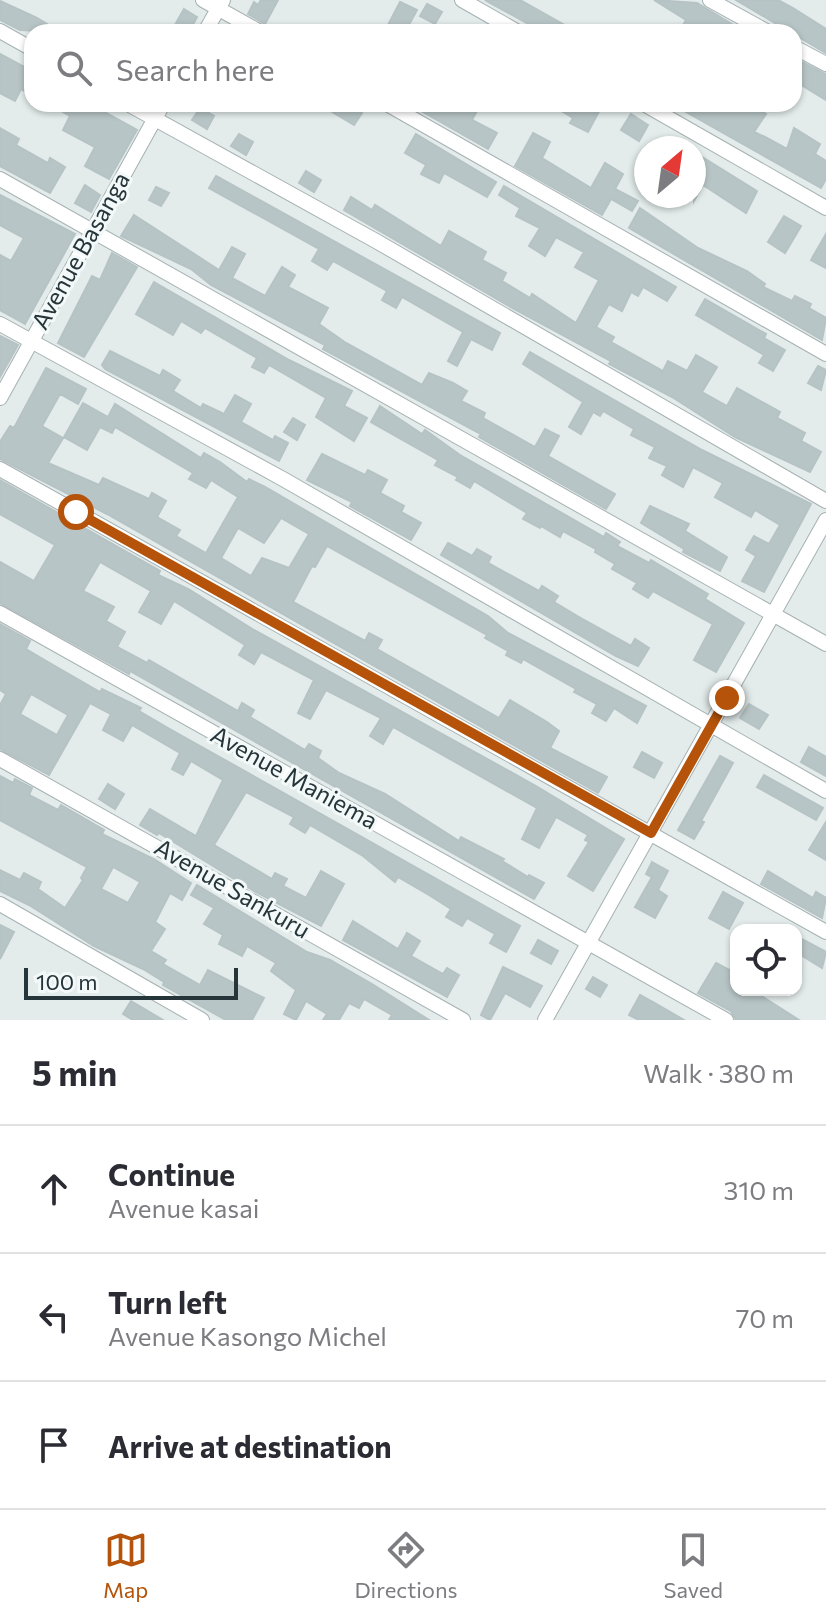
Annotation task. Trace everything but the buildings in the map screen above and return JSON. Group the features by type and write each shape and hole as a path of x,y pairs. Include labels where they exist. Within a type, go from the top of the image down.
{"street":[{"path":"203,0 221,4 249,24"},
{"path":"462,0 504,24"},
{"path":"710,0 754,24"},
{"path":"210,24 221,4"},
{"path":"0,31 24,44"},
{"path":"802,51 826,64"},
{"path":"142,112 376,241 826,501"},
{"name":"Avenue Basanga","path":"0,398 158,112"},
{"path":"401,112 826,354"},
{"path":"658,112 826,208"},
{"path":"0,179 826,644"},
{"path":"0,324 283,479 826,791"},
{"path":"0,469 826,932"},
{"path":"545,1020 826,520"},
{"name":"Avenue Maniema","path":"0,613 726,1020"},
{"name":"Avenue Sankuru","path":"0,759 463,1020"},
{"path":"0,904 202,1020"}],"route":[{"path":"76,512 651,833 727,698"}]}
